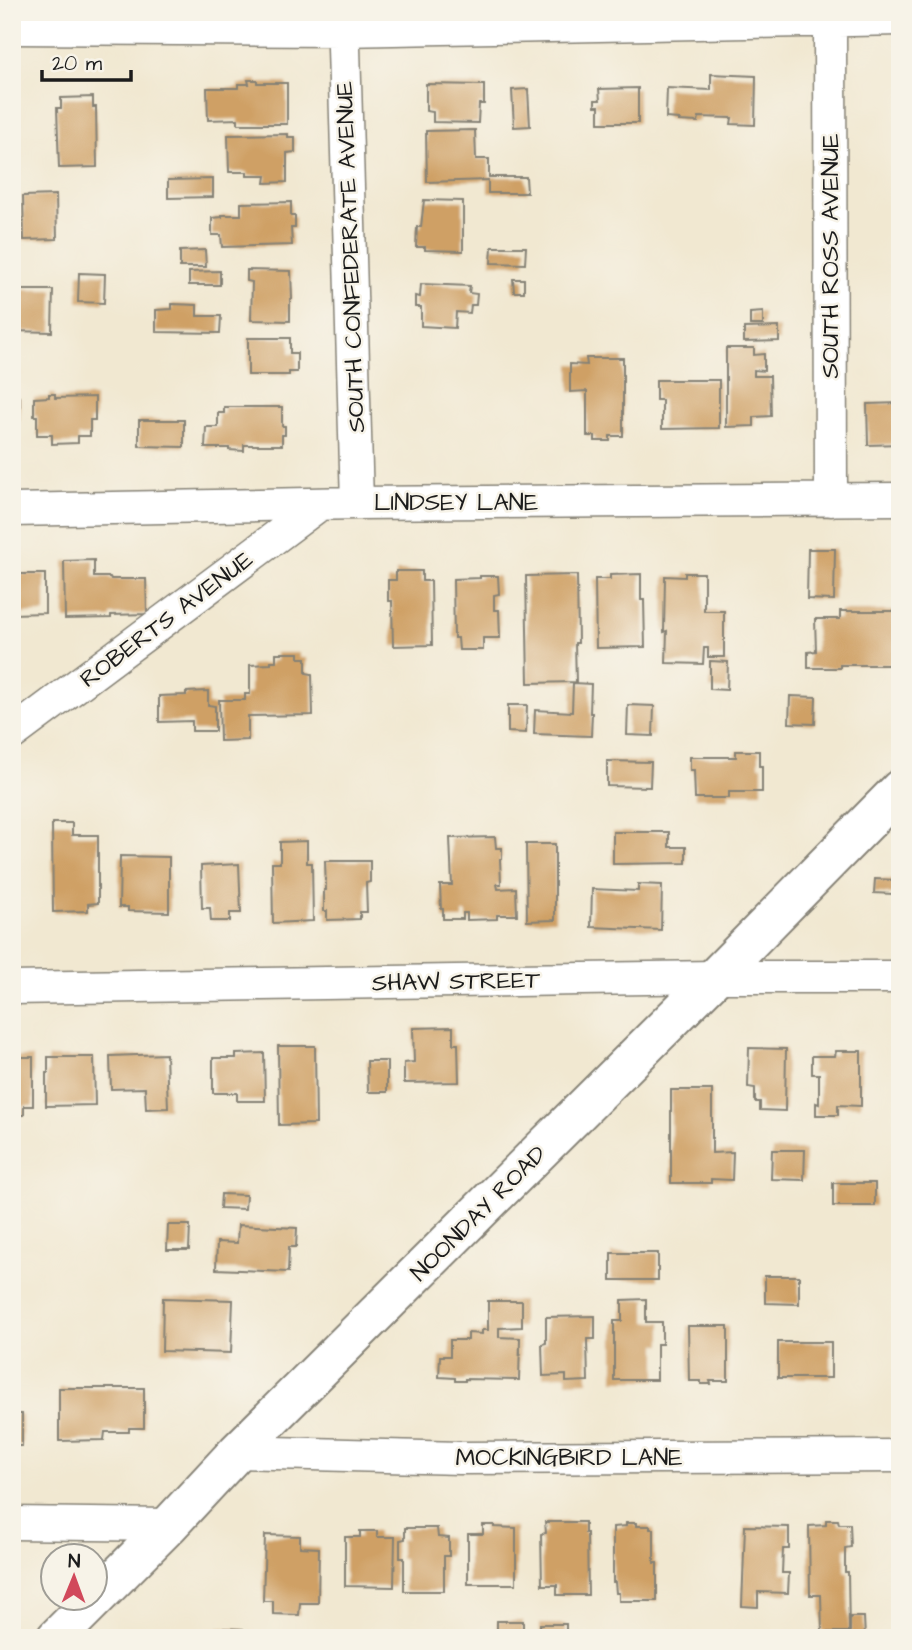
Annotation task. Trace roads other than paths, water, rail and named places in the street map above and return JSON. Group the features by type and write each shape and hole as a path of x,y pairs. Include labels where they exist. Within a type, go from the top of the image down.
{"street":[{"path":"12,28 343,21 830,16 900,19"},
{"name":"SOUTH ROSS AVENUE","path":"830,16 831,500"},
{"name":"SOUTH CONFEDERATE AVENUE","path":"343,21 357,503"},
{"name":"LINDSEY LANE","path":"12,510 357,503 900,499"},
{"name":"ROBERTS AVENUE","path":"12,734 320,504"},
{"name":"NOONDAY ROAD","path":"56,1638 169,1525 237,1452 715,978 900,789"},
{"name":"SHAW STREET","path":"12,988 900,977"},
{"name":"MOCKINGBIRD LANE","path":"237,1452 460,1458 900,1456"},
{"path":"12,1523 169,1525"}]}
